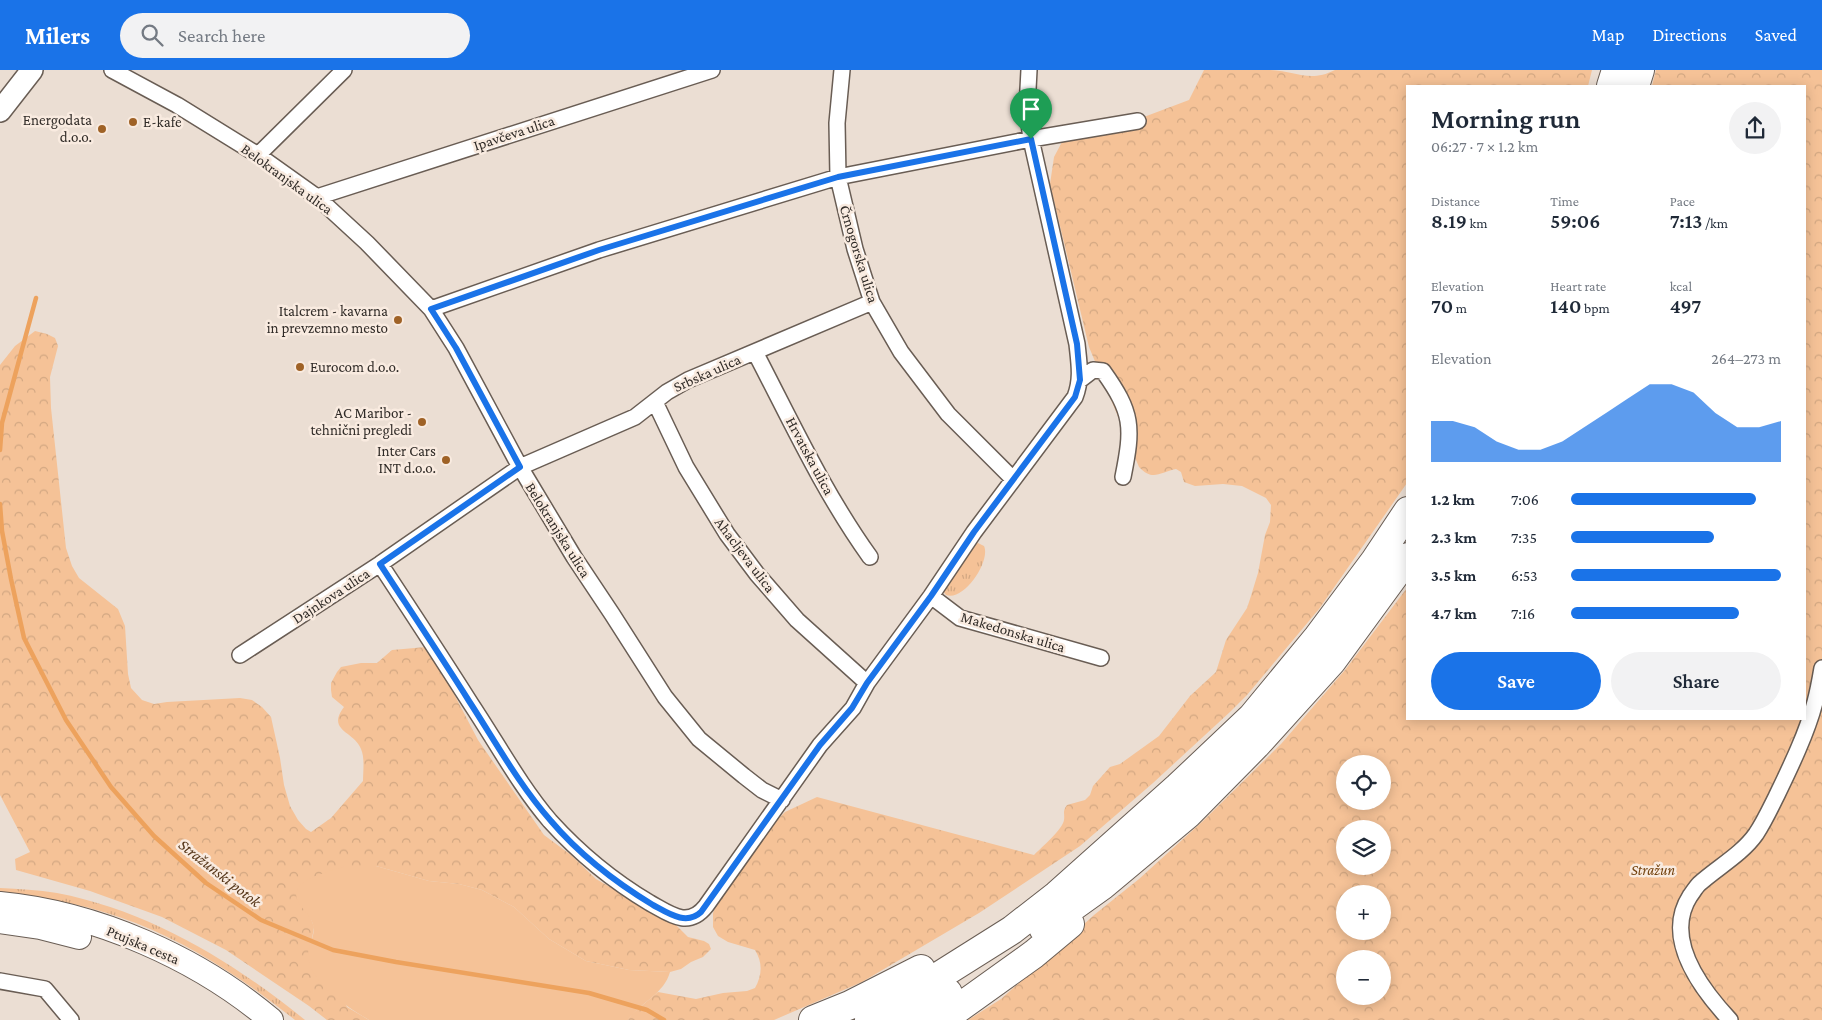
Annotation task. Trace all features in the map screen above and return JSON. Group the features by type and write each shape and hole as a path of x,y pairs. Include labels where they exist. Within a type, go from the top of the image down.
{"highway":[{"path":"1611,85 1616,70"},
{"path":"1635,85 1640,70"},
{"path":"907,1020 1026,941 1096,876 1178,787 1252,717 1374,562 1406,514"},
{"path":"869,1020 886,1011 1096,876 1188,814 1256,745 1332,661 1406,560"},
{"path":"814,1020 850,1005 935,961 1052,888 1096,876"},
{"path":"942,1020 1034,954 1077,918 1096,876"}],"main road":[{"name":"Ptujska cesta","path":"0,904 38,909 73,918 117,932 169,954 211,977 271,1020"},
{"name":"Ptujska cesta","path":"0,921 68,933 114,947 163,969 236,1012 245,1020"}],"street":[{"path":"0,111 32,70"},
{"name":"Belokranjska ulica","path":"112,70 178,105 258,155 317,197 367,242 431,309 456,348 520,467 574,557 673,708 699,739 762,790 782,800"},
{"path":"258,155 344,70"},
{"name":"Ipavčeva ulica","path":"317,197 712,70"},
{"name":"Črnogorska ulica","path":"842,70 837,123 838,177 855,249 872,302 901,352 942,407 1013,479"},
{"path":"380,564 533,799 566,838 604,871 645,900 681,918 697,916 820,745 852,708 867,683 931,596 974,532 1075,397 1080,380 1077,344 1031,139 1027,108 1029,70"},
{"path":"431,309 599,250 838,177 1031,139 1138,121"},
{"name":"Srbska ulica","path":"520,467 635,417 667,392 688,380 872,302"},
{"name":"Hrvatska ulica","path":"755,352 832,499 870,557"},
{"path":"1080,380 1092,370 1103,371 1116,389 1126,410 1130,435 1123,477"},
{"name":"Ahacljeva ulica","path":"655,402 686,467 727,534 757,574 796,620 867,683"},
{"name":"Dajnkova ulica","path":"240,655 380,564 520,467"},
{"name":"Makedonska ulica","path":"931,596 960,618 1101,658"},
{"path":"1730,1020 1691,966 1682,944 1681,920 1686,902 1698,885 1745,847 1756,834 1764,820 1790,766 1815,703 1822,668"},
{"path":"0,981 45,989 71,1020"}],"green space":[{"path":"1204,70 1270,70 1318,76 1335,70 1592,70 1588,85 1406,85 1406,484 1319,609 1247,695 1230,712 1153,783 1080,846 979,913 862,982 774,1020 628,1020 632,1014 658,992 696,999 755,988 761,969 755,950 728,942 718,936 713,927 713,913 718,901 777,820 785,812 817,797 1034,855 1063,824 1064,811 1067,805 1085,800 1090,795 1093,786 1110,767 1120,764 1159,736 1190,696 1216,672 1226,640 1247,608 1250,599 1258,573 1265,535 1270,522 1271,505 1266,498 1242,486 1223,484 1195,486 1184,482 1181,472 1176,469 1153,475 1144,472 1139,467 1089,347 1050,184 1054,157 1062,142 1074,135 1104,132 1189,100"},
{"name":"Stražun","path":"1656,70 1822,70 1822,1020 968,1020 1001,999 1094,915 1139,879 1203,821 1281,744 1345,670 1406,589 1406,720 1806,720 1806,85 1652,85"},
{"path":"35,331 55,338 58,346 50,377 51,408 66,548 72,566 79,578 118,609 125,626 128,674 131,688 142,700 154,704 240,698 252,700 262,707 271,717 290,806 298,820 311,832 331,818 363,781 361,749 358,743 340,726 338,721 339,715 344,707 332,697 331,683 337,672 341,667 361,663 377,663 392,650 426,647 441,669 478,740 544,835 571,855 596,879 676,925 688,937 709,944 711,949 703,957 681,969 670,972 629,970 586,961 549,939 514,907 482,890 459,884 429,881 376,866 299,902 310,916 314,927 312,939 347,1007 369,1020 327,1020 226,950 162,917 90,891 16,870 15,859 30,852 0,795 0,365 15,346"},
{"path":"978,543 984,546 985,553 980,570 968,587 953,596 946,595 943,591 974,544"},
{"path":"346,866 376,866 429,881 459,884 482,890 514,907 549,939 586,961 629,970 670,972 663,986 628,1020 369,1020 331,993 315,975 308,955 314,929 310,918 297,899 297,892 300,886 306,881 322,873"},
{"path":"0,888 57,893 125,912 188,941 219,959 249,978 305,1020 295,1020 262,994 228,971 158,932 83,906 42,899 0,895"}],"waterway":[{"name":"Stražunski potok","path":"0,450 2,423 36,298"},
{"name":"Stražunski potok","path":"0,504 2,531 24,638 66,720 111,787 154,836 206,883 261,920 333,950 589,993 647,1010 664,1020"}],"place":[{"name":"E-kafe","path":"133,122"},
{"name":"Energodata d.o.o.","path":"102,129"},
{"name":"Italcrem - kavarna in prevzemno mesto","path":"398,320"},
{"name":"Eurocom d.o.o.","path":"300,367"},
{"name":"AC Maribor - tehnični pregledi","path":"422,422"},
{"name":"Inter Cars INT d.o.o.","path":"446,460"}],"route":[{"path":"1031,139 1077,344 1080,380 1075,397 974,532 931,596 867,683 852,708 820,745 701,912 697,916 685,919 666,912 645,900 604,871 566,838 550,820 533,799 509,763 380,564 520,467 456,348 431,309 599,250 838,177 1031,139"}]}
